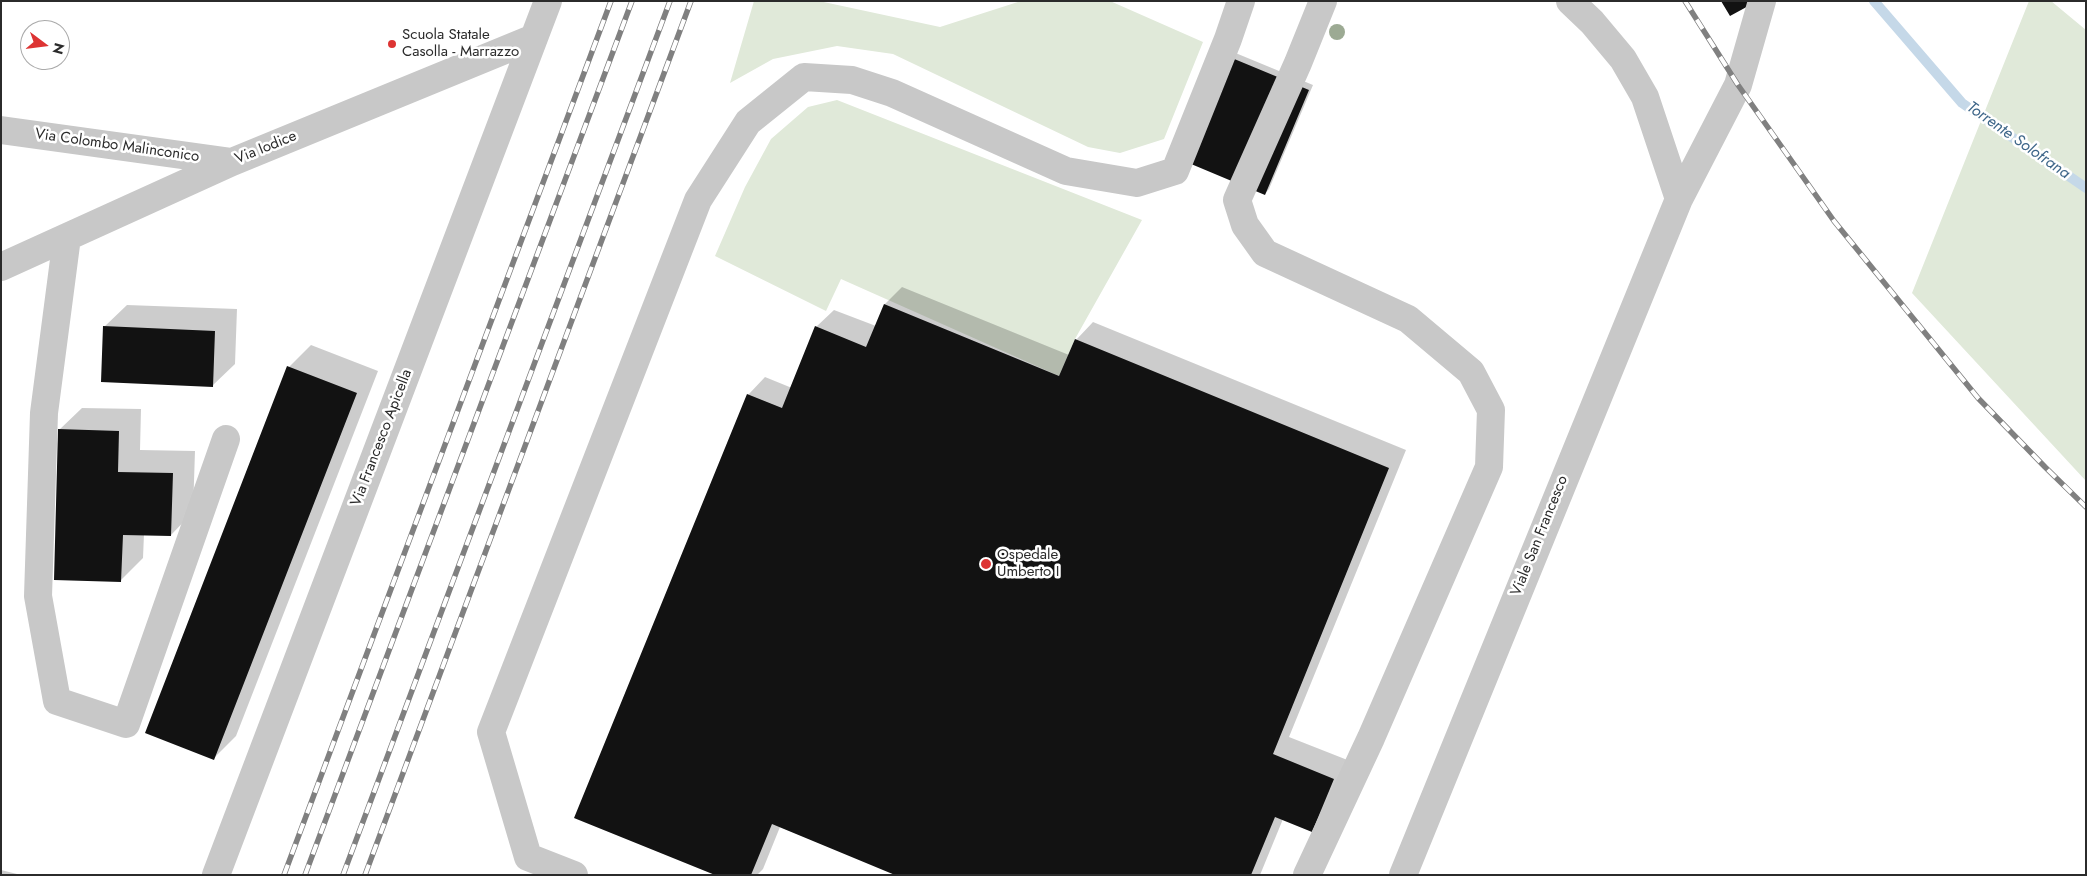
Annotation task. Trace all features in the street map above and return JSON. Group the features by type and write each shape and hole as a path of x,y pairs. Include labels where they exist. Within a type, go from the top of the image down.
{"street":[{"name":"Via Francesco Apicella","path":"216,875 548,1"},
{"path":"574,875 528,857 491,732 698,200 748,122 804,78 852,80 892,93 1066,171 1137,183 1175,171 1228,39 1241,1"},
{"path":"1307,875 1371,738 1488,468 1491,410 1471,372 1408,319 1265,253 1245,225 1237,200 1298,63 1323,1"},
{"path":"1570,1 1592,22 1623,58 1645,97 1679,199"},
{"name":"Viale San Francesco","path":"1403,875 1679,199 1738,85 1762,1"},
{"name":"Via Iodice","path":"1,267 232,162 534,38"},
{"name":"Via Colombo Malinconico","path":"1,130 232,162"},
{"path":"67,237 44,413 38,596 57,700 126,724 226,439"}],"green space":[{"path":"754,1 819,1 940,27 1021,1 1110,1 1203,42 1164,139 1120,153 1088,147 893,54 837,46 773,59 730,83"},
{"path":"2029,1 2051,1 2086,30 2086,481 1912,293"},
{"path":"837,100 1142,220 1075,339 1059,376 841,279 826,311 715,256 745,187 771,139 808,107"}],"building":[{"path":"1721,1 1753,1 1752,4 1730,16"},
{"path":"1215,51 1309,90 1265,195 1172,156"},
{"path":"884,304 1059,376 1075,339 1389,468 1273,754 1334,779 1312,832 1275,817 1251,875 895,875 772,824 751,875 715,875 574,818 747,394 782,408 815,326 866,347"},
{"path":"103,326 215,331 213,387 101,382"},
{"path":"287,366 357,393 214,760 145,733"},
{"path":"58,429 119,431 118,472 173,473 171,536 123,535 121,582 54,580"}],"waterway":[{"name":"Torrente Solofrana","path":"1874,1 1962,103 2086,188"}],"railway":[{"path":"284,875 611,1"},
{"path":"305,875 632,1"},
{"path":"343,875 670,1"},
{"path":"365,875 691,1"},
{"path":"1685,1 1738,85 1834,221 1978,398 2086,507"}],"place":[{"name":"Scuola Statale Casolla - Marrazzo","path":"392,44"},
{"name":"Ospedale Umberto I","path":"986,564"}]}
